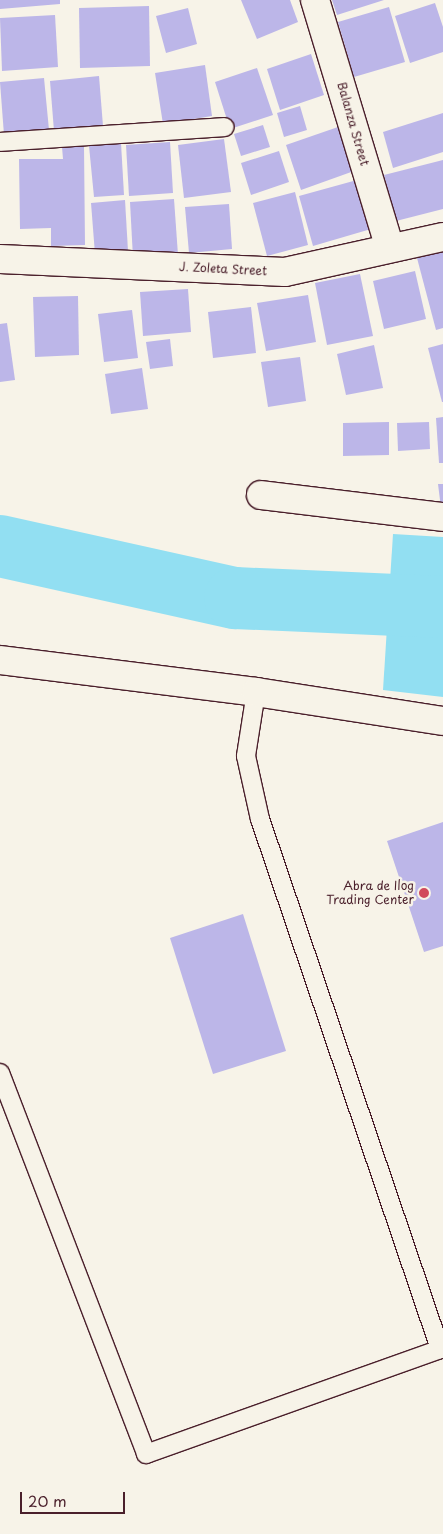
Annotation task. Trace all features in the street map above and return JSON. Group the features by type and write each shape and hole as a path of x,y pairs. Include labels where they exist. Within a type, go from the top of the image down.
{"street":[{"name":"Balanza Street","path":"315,0 390,248"},
{"name":"J. Zoleta Street","path":"0,259 285,272 443,237"},
{"path":"261,495 443,517"},
{"path":"0,660 256,692 443,721"}],"lane":[{"path":"0,142 224,127"},
{"path":"0,1073 146,1454 442,1349 260,819 246,756 256,692"}],"water":[{"path":"393,534 443,537 443,697 383,690"}],"building":[{"path":"0,0 60,0 60,4 0,9"},
{"path":"241,0 290,0 298,22 257,39"},
{"path":"332,0 384,0 337,15"},
{"path":"435,3 443,27 443,52 410,63 395,16"},
{"path":"149,6 150,66 80,68 79,8"},
{"path":"389,7 405,62 354,77 338,22"},
{"path":"188,8 197,44 166,53 156,16"},
{"path":"55,15 58,67 2,71 0,18"},
{"path":"311,54 324,95 280,110 267,69"},
{"path":"205,65 212,116 163,124 155,73"},
{"path":"257,68 273,115 230,129 215,82"},
{"path":"99,76 103,126 54,131 50,81"},
{"path":"44,78 49,130 4,135 0,82"},
{"path":"300,106 307,130 284,137 277,113"},
{"path":"443,113 443,152 393,168 383,132"},
{"path":"263,125 270,147 241,156 234,134"},
{"path":"338,127 354,171 301,190 286,145"},
{"path":"224,139 231,192 184,198 178,145"},
{"path":"170,142 173,193 129,196 126,145"},
{"path":"121,143 124,195 94,197 89,146"},
{"path":"84,146 85,245 51,246 51,228 20,229 19,159 63,159 62,147"},
{"path":"279,151 289,182 251,195 241,163"},
{"path":"443,160 443,209 396,221 384,175"},
{"path":"357,180 371,229 313,246 299,196"},
{"path":"295,192 308,245 267,256 253,203"},
{"path":"174,199 178,255 133,258 130,202"},
{"path":"125,200 128,251 95,254 91,203"},
{"path":"229,204 232,249 189,253 185,207"},
{"path":"443,252 443,328 436,330 417,258"},
{"path":"415,271 426,319 384,329 373,281"},
{"path":"360,274 373,336 327,345 315,283"},
{"path":"188,289 191,332 143,336 140,292"},
{"path":"308,295 316,342 266,351 257,303"},
{"path":"78,296 79,355 35,357 33,297"},
{"path":"251,307 256,353 213,358 208,312"},
{"path":"132,310 138,358 104,362 98,314"},
{"path":"7,323 15,380 0,382 0,324"},
{"path":"170,339 173,366 150,369 146,342"},
{"path":"443,344 443,402 442,402 428,348"},
{"path":"374,345 383,388 346,395 337,354"},
{"path":"300,357 306,401 268,407 261,362"},
{"path":"142,368 148,409 111,414 105,374"},
{"path":"443,417 443,463 439,463 436,418"},
{"path":"389,422 389,455 343,456 343,423"},
{"path":"429,422 430,449 398,451 397,423"},
{"path":"438,484 443,484 443,508 441,508"},
{"name":"Abra de Ilog Trading Center","path":"443,822 443,946 424,952 387,841"},
{"path":"243,914 286,1051 213,1074 170,938"}],"waterway":[{"path":"0,546 235,598 443,607"}],"place":[{"name":"Abra de Ilog Trading Center","path":"424,893"}]}
